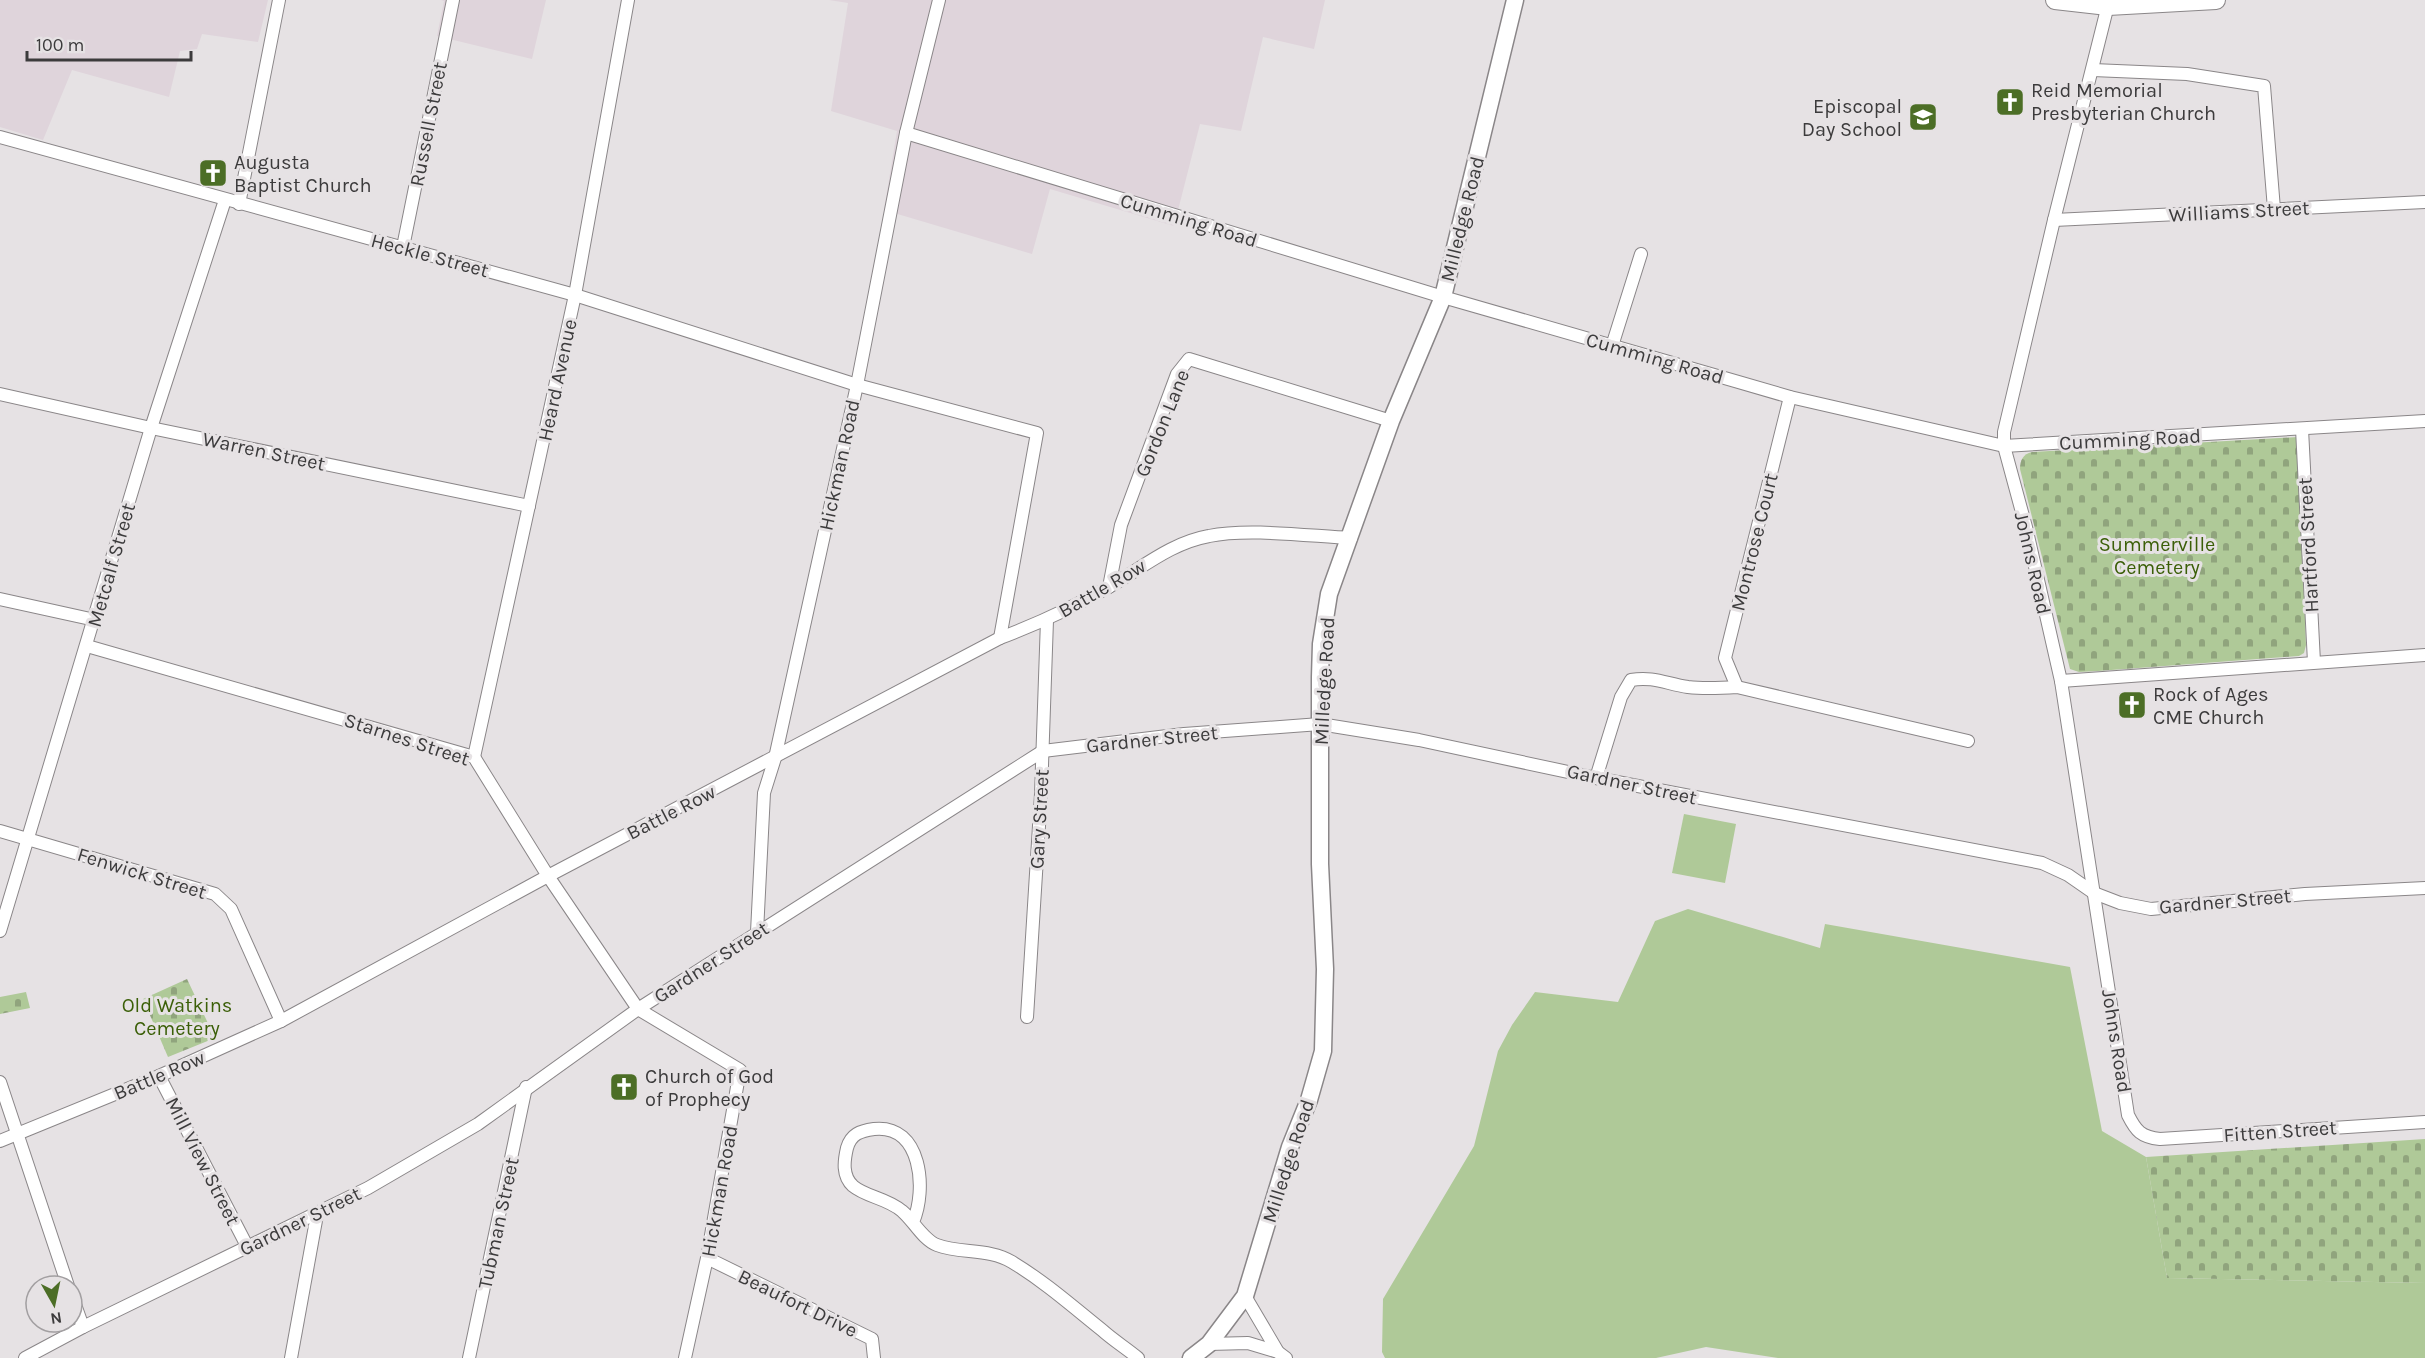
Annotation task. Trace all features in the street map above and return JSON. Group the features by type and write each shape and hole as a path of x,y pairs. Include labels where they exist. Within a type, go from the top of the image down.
{"main road":[{"path":"2055,0 2109,3 2216,0"}],"street":[{"path":"239,204 279,0"},
{"name":"Russell Street","path":"403,247 453,0"},
{"name":"Heard Avenue","path":"474,756 575,295 628,0"},
{"name":"Hickman Road","path":"757,932 764,793 776,758 857,385 906,133 939,0"},
{"name":"Milledge Road","path":"1191,1358 1209,1344 1245,1296 1290,1148 1309,1100 1323,1052 1325,969 1320,864 1321,644 1329,594 1392,421 1443,297 1515,0"},
{"name":"Johns Road","path":"2109,3 2054,220 2004,432 2004,446 2026,527 2061,681 2128,1114 2136,1132"},
{"path":"2093,70 2187,74 2264,86 2274,209"},
{"name":"Cumming Road","path":"906,133 1443,297 1790,397 2004,446 2425,421"},
{"name":"Heckle Street","path":"0,137 575,295 857,385"},
{"name":"Metcalf Street","path":"0,931 151,428 225,200"},
{"name":"Williams Street","path":"2054,220 2425,202"},
{"path":"1612,346 1641,254"},
{"name":"Gordon Lane","path":"1109,587 1121,525 1177,374 1189,359 1392,421"},
{"path":"857,385 1037,433 1000,638"},
{"name":"Warren Street","path":"0,394 151,428 529,506"},
{"name":"Montrose Court","path":"1737,687 1725,658 1790,397"},
{"name":"Hartford Street","path":"2302,429 2314,662"},
{"name":"Battle Row","path":"0,1141 159,1076 281,1021 548,876 776,758 1000,638 1047,620 1109,587 1169,548 1209,536 1255,534 1351,538"},
{"path":"0,598 95,620"},
{"name":"Gary Street","path":"1027,1017 1043,751 1047,620"},
{"name":"Starnes Street","path":"87,646 474,756 548,876 638,1009"},
{"path":"2061,681 2425,655"},
{"path":"1596,778 1621,697 1631,680 1647,677 1685,686 1737,687 1968,741"},
{"name":"Gardner Street","path":"84,1326 247,1246 317,1215 478,1124 526,1087 638,1009 1043,751 1184,734 1320,724 1431,742 1596,778 2042,863 2068,875 2094,893 2120,903 2151,909 2305,894 2425,888"},
{"name":"Fenwick Street","path":"0,831 215,894 231,909 281,1021"},
{"name":"Hickman Road","path":"638,1009 740,1070 707,1258 685,1358"},
{"name":"Mill View Street","path":"159,1076 247,1246"},
{"path":"0,1082 64,1274"},
{"name":"Tubman Street","path":"469,1358 526,1087"},
{"name":"Fitten Street","path":"2136,1132 2160,1139 2425,1122"},
{"path":"913,1222 920,1207 915,1152 903,1136 884,1128 860,1131 850,1140 844,1171 853,1186 890,1202 933,1244 952,1250 982,1252 1009,1260 1050,1286 1138,1358"},
{"path":"291,1358 317,1215"},
{"name":"Beaufort Drive","path":"707,1258 872,1339 874,1358"},
{"path":"1245,1296 1282,1355"},
{"name":"Gardner Street","path":"25,1358 69,1334"},
{"path":"1209,1344 1248,1343 1282,1355"}],"shaded area":[{"path":"0,0 268,0 258,42 202,34 197,49 180,51 169,97 72,70 43,140 0,127"},
{"path":"441,0 546,0 532,59 437,36 444,1"},
{"path":"829,0 1325,0 1314,49 1263,37 1241,131 1200,124 1174,226 1050,189 1032,254 884,210 897,131 831,111 848,3"}],"green space":[{"name":"Summerville Cemetery","path":"2298,437 2306,645 2304,653 2299,656 2098,671 2079,672 2070,669 2020,469 2024,456 2032,452"},
{"path":"1684,814 1736,824 1725,883 1672,873"},
{"path":"1688,909 1820,948 1825,924 2070,967 2102,1131 2146,1157 2167,1278 2425,1283 2425,1358 1778,1358 1706,1347 1656,1358 1385,1358 1382,1352 1383,1299 1474,1146 1498,1051 1512,1025 1535,992 1618,1002 1655,921"},
{"name":"Old Watkins Cemetery","path":"187,979 215,1038 168,1057 143,999"},
{"path":"26,992 30,1008 0,1014 0,997"},
{"path":"2425,1139 2425,1283 2167,1278 2146,1157"}],"place":[{"name":"Reid Memorial Presbyterian Church","path":"2010,102"},
{"name":"Episcopal Day School","path":"1923,117"},
{"name":"Augusta Baptist Church","path":"213,173"},
{"name":"Rock of Ages CME Church","path":"2132,705"},
{"name":"Church of God of Prophecy","path":"624,1087"}]}
